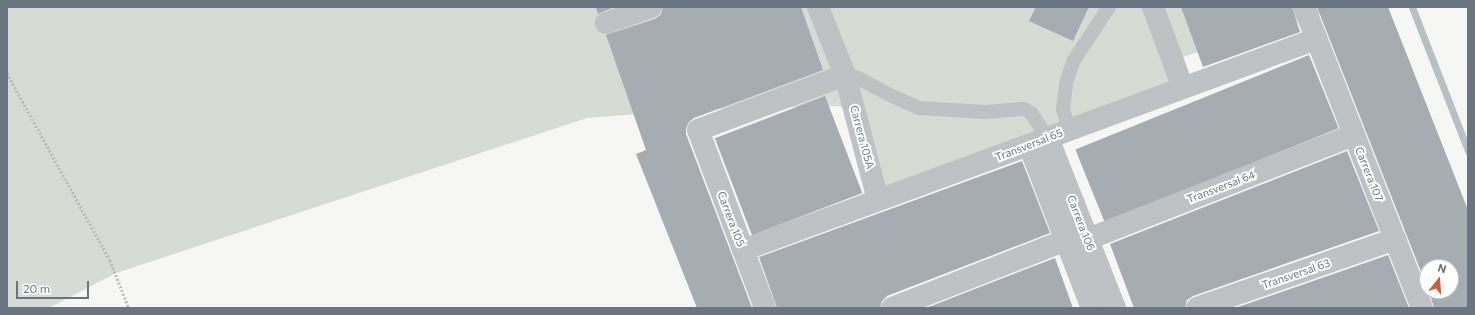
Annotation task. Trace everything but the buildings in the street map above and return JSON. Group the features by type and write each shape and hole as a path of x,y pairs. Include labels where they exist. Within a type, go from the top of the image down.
{"street":[{"path":"606,23 651,7"},
{"name":"Carrera 105A","path":"818,7 845,75 878,200"},
{"path":"1153,7 1183,88"},
{"name":"Carrera 107","path":"1304,7 1422,308"},
{"name":"Transversal 65","path":"743,250 1316,39"},
{"name":"Carrera 105","path":"765,308 698,130 845,75"},
{"name":"Transversal 64","path":"1088,239 1354,135"},
{"name":"Carrera 106","path":"1039,142 1088,239 1115,308"},
{"name":"Carrera 106","path":"1039,142 1066,240 1092,308"},
{"path":"892,308 1066,240"},
{"name":"Transversal 63","path":"1197,308 1395,240"}],"lane":[{"path":"1070,130 1062,109 1066,83 1074,60 1109,7"},
{"path":"845,75 858,78 919,108 986,112 1024,109 1031,113 1039,142"}],"path":[{"path":"7,73 110,260 129,308"}],"shaded area":[{"path":"7,7 1342,7 1170,61 1180,87 880,195 848,106 703,109 587,118 116,273 49,308 7,308"}],"waterway":[{"path":"1412,7 1468,151"}]}
